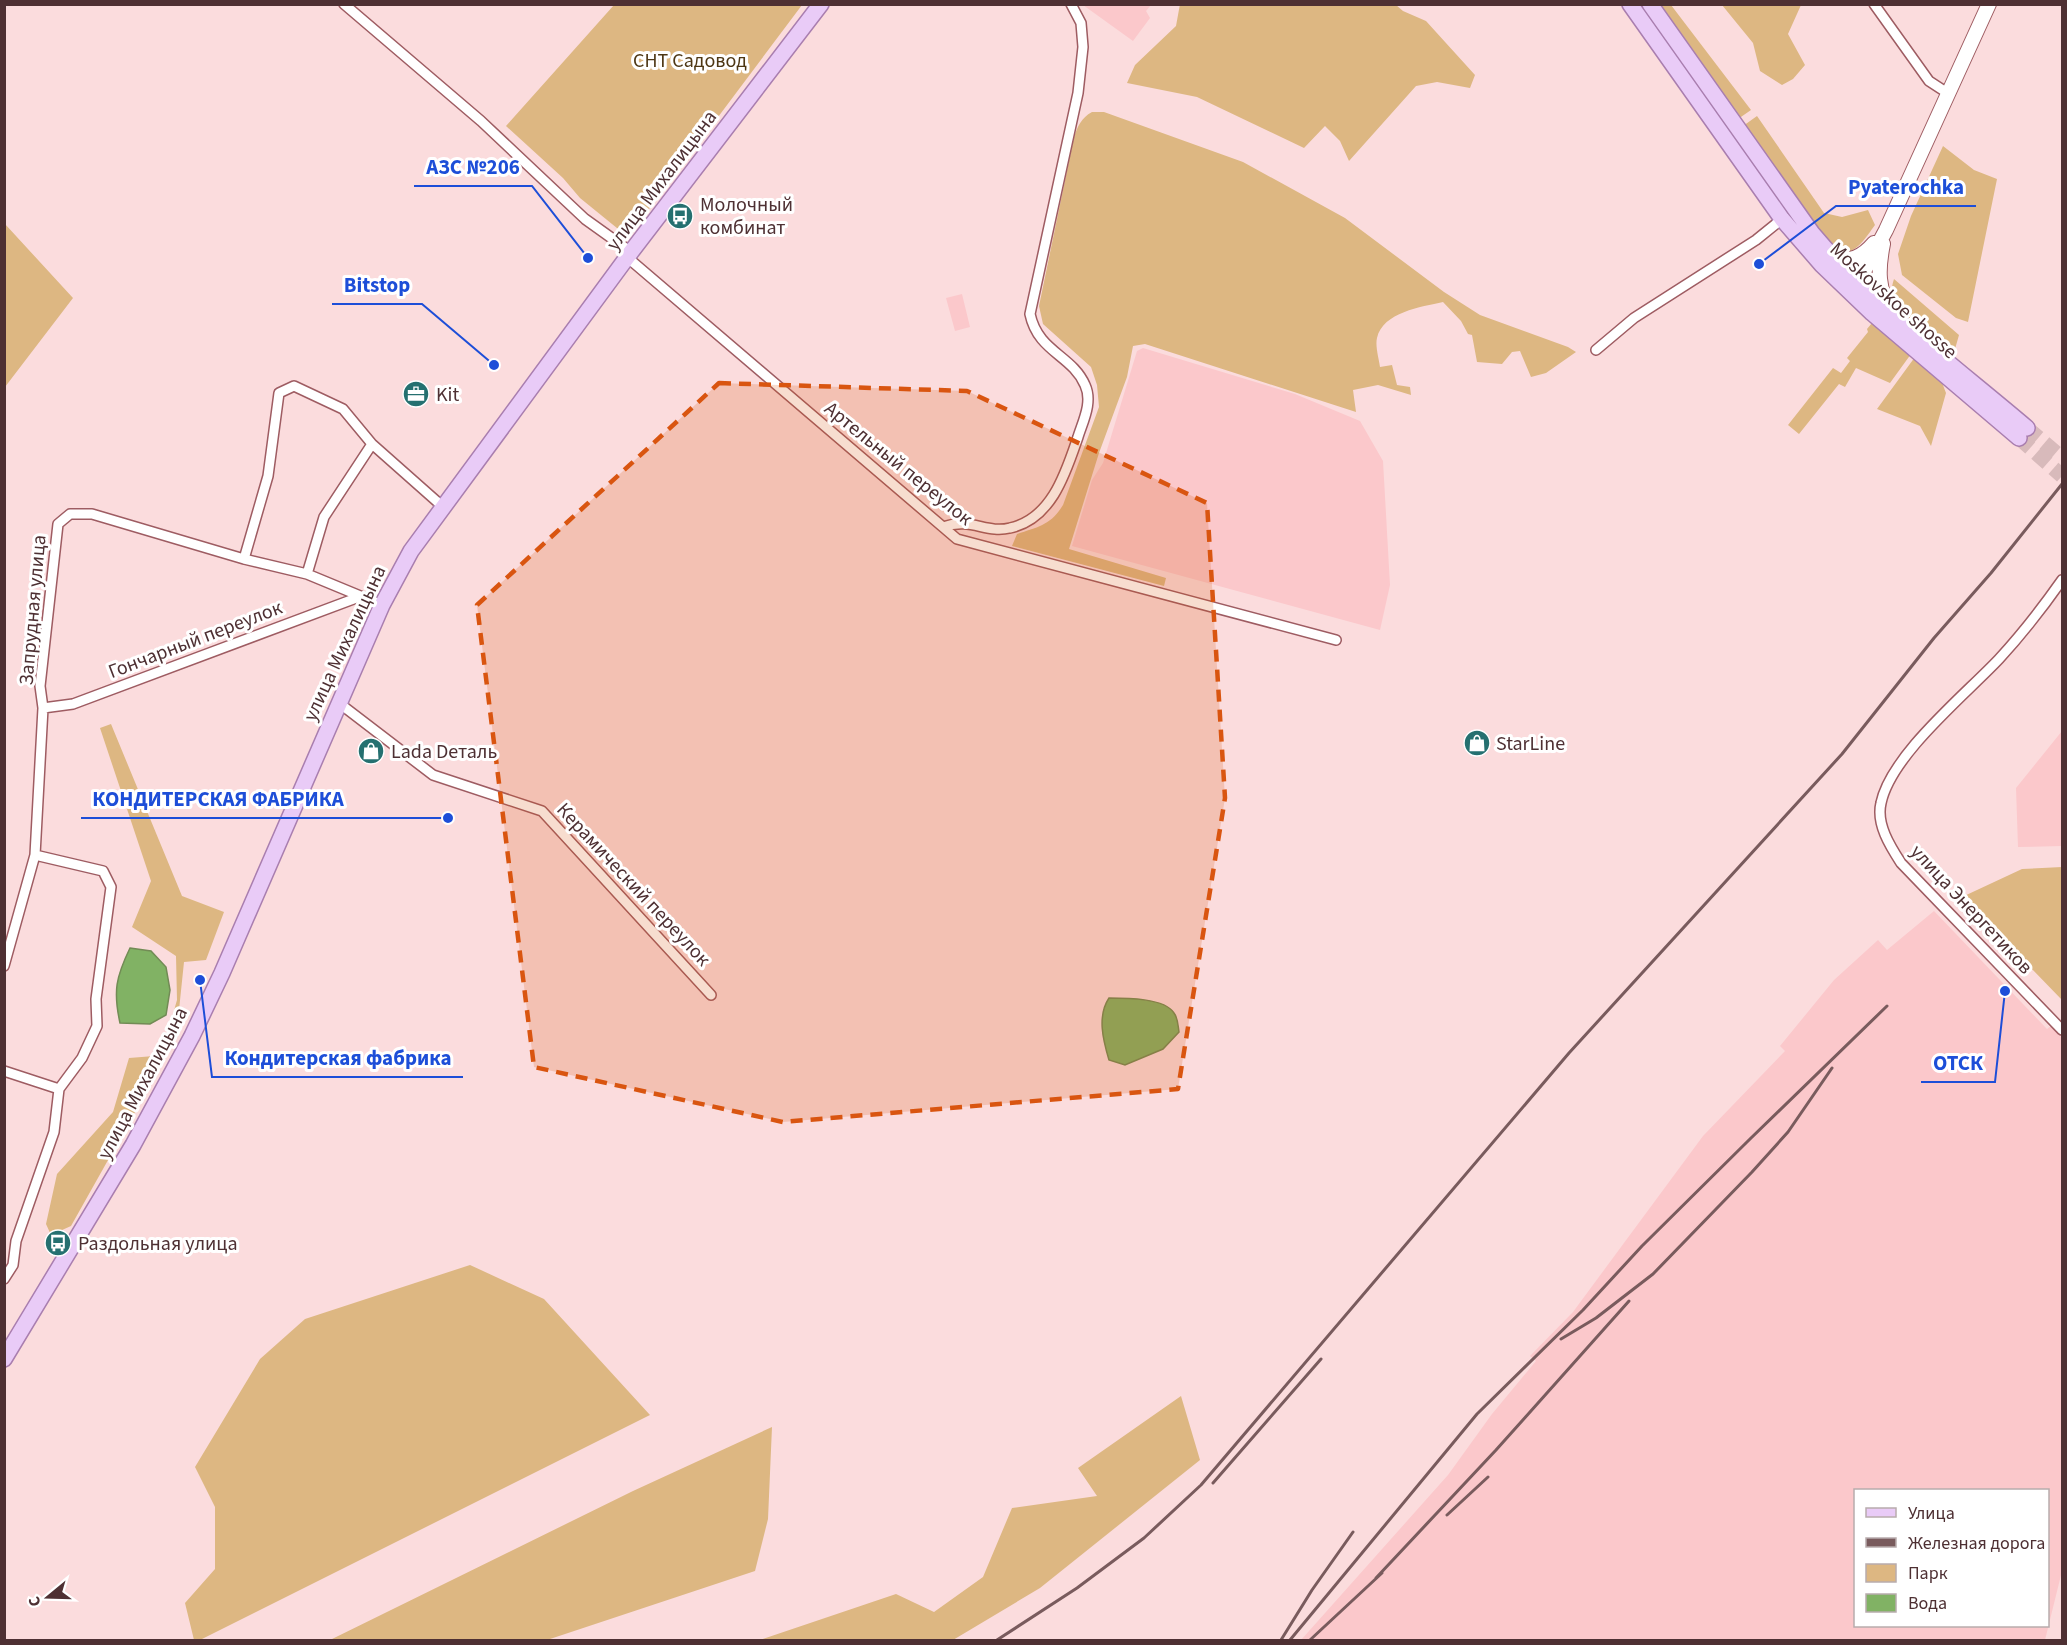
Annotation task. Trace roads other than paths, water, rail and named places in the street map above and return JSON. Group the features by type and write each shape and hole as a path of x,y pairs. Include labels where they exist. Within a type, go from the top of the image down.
{"main road":[{"name":"улица Михалицына","path":"5,1358 133,1145 192,1036 222,973 382,605 411,551 629,255 821,4"},
{"name":"Moskovskoe shosse","path":"1630,4 1782,219 1822,266 1855,289 1894,315 2023,433 1855,289 1806,225 1650,4"},
{"path":"1855,289 1886,230 1989,4"},
{"path":"1831,257 1842,260 1859,257 1886,230"},
{"path":"1886,230 1879,277 1885,302 1894,315"}],"street":[{"name":"Артельный переулок","path":"344,4 481,121 585,219 957,539 1336,640"},
{"path":"943,527 954,523 967,523 1010,529 1032,519 1049,501 1062,482 1087,410 1089,394 1085,384 1079,375 1038,335 1030,314 1078,93 1083,47 1081,22 1071,4"},
{"path":"1874,4 1929,81 1949,94"},
{"path":"1596,350 1634,318 1756,240 1782,219"},
{"path":"244,559 268,476 279,393 294,386 343,409 372,444 442,506"},
{"path":"307,574 324,517 372,444"},
{"name":"Запрудная улица","path":"4,966 35,855 43,708 40,686 58,524 70,514 92,514 244,559 307,574 382,605"},
{"name":"улица Энергетиков","path":"2062,580 2001,657 1908,753 1888,782 1880,815 1890,846 1900,863 2062,1030"},
{"name":"Гончарный переулок","path":"43,708 73,704 358,597"},
{"name":"Керамический переулок","path":"339,703 433,775 542,811 711,995"},
{"path":"4,1279 13,1265 16,1241 54,1132 59,1089 82,1058 97,1026 96,999 111,887 104,871 35,855"},
{"path":"4,1071 59,1089"}],"water":[{"path":"130,948 151,951 166,967 170,990 166,1015 150,1024 120,1023 117,984"},
{"path":"1109,998 1145,1000 1162,1004 1175,1015 1179,1032 1163,1049 1125,1065 1109,1060 1102,1020"}],"tunnel":[{"path":"2027,428 2062,458"},
{"path":"2019,438 2062,476"}],"railway":[{"path":"997,1640 1077,1588 1144,1538 1201,1485 1569,1053 1842,754 1934,638 1991,573 2062,484"},
{"path":"1290,1640 1477,1414 1583,1310 1642,1246 1887,1006"},
{"path":"1561,1339 1596,1318 1653,1274 1788,1132 1832,1068"},
{"path":"1376,1578 1496,1450 1629,1301"},
{"path":"1213,1483 1321,1359"},
{"path":"1447,1515 1488,1477"},
{"path":"1281,1640 1312,1590 1353,1532"},
{"path":"1310,1640 1382,1573"}],"place":[{"name":"Молочный комбинат","path":"680,216"},
{"name":"АЗС №206","path":"588,258"},
{"name":"Pyaterochka","path":"1759,264"},
{"name":"Bitstop","path":"494,365"},
{"name":"Kit","path":"416,394"},
{"name":"StarLine","path":"1477,743"},
{"name":"Lada Dеталь","path":"371,751"},
{"name":"КОНДИТЕРСКАЯ ФАБРИКА","path":"448,818"},
{"name":"Кондитерская фабрика","path":"200,980"},
{"name":"ОТСК","path":"2005,991"},
{"name":"Раздольная улица","path":"58,1243"}],"park label":[{"name":"СНТ Садовод","path":"690,60"}]}
